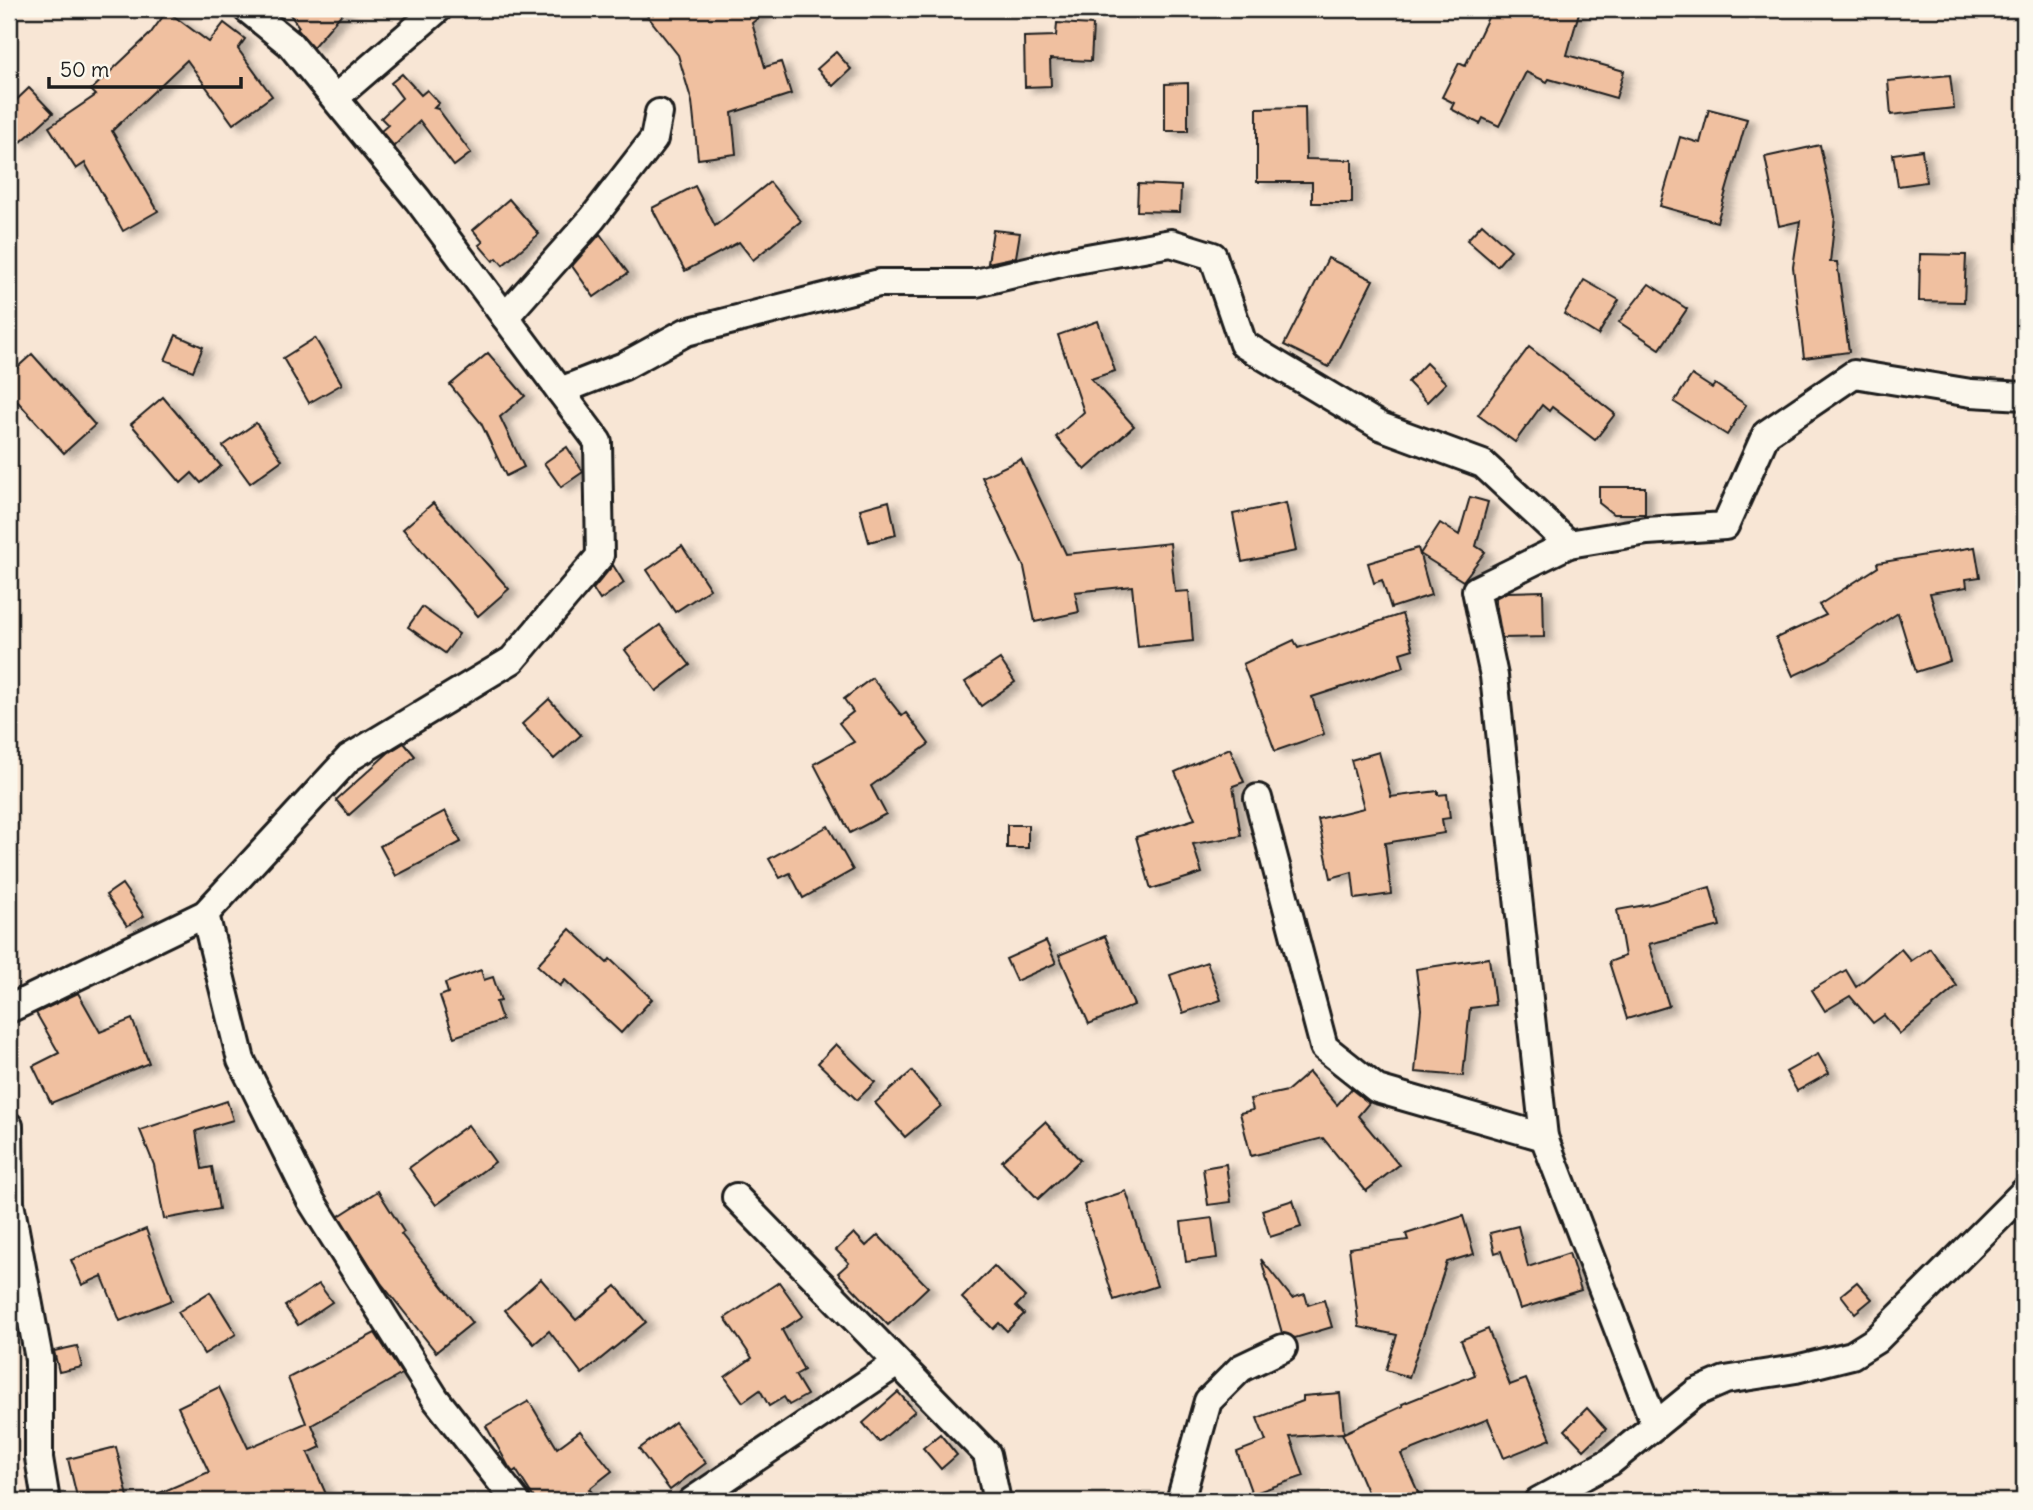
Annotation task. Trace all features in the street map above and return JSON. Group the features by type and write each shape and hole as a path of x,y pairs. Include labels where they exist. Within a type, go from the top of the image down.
{"street":[{"path":"9,1009 205,914 349,758 512,660 600,556 598,442 418,200 290,44 247,9"},
{"path":"335,98 438,9"},
{"path":"505,317 593,219 654,139 659,113"},
{"path":"560,391 624,366 686,332 879,283 976,283 1065,262 1171,243 1213,256 1243,344 1380,426 1483,464 1569,544"},
{"path":"1655,1425 1544,1137 1494,676 1476,590 1569,544 1647,531 1725,526 1766,434 1854,374 1971,393 2024,396"},
{"path":"1258,798 1324,1047 1377,1089 1544,1137"},
{"path":"205,914 241,1060 310,1199 435,1398 516,1501"},
{"path":"9,1126 10,1203 39,1359 39,1458 46,1501"},
{"path":"1538,1501 1610,1462 1695,1393 1725,1380 1796,1369 1852,1355 1876,1340 2024,1192"},
{"path":"736,1197 987,1454 997,1501"},
{"path":"1180,1501 1208,1401 1241,1368 1283,1348"},
{"path":"692,1501 710,1486 897,1363"}],"building":[{"path":"286,9 346,9 313,47 297,29 299,27"},
{"path":"642,9 769,9 752,23 765,67 781,62 791,94 732,113 736,154 698,159 692,102 678,55"},
{"path":"1492,9 1580,9 1567,55 1624,71 1616,98 1549,79 1547,82 1526,72 1499,126 1483,118 1480,124 1451,109 1454,103 1442,97 1459,63 1465,66"},
{"path":"167,11 209,42 224,23 245,39 238,49 272,96 233,124 187,60 112,131 158,211 123,231 85,163 76,169 49,127 96,95 91,90 150,34"},
{"path":"1057,23 1093,25 1091,61 1050,59 1051,86 1025,87 1024,37 1056,36"},
{"path":"836,52 851,69 833,86 817,69"},
{"path":"402,74 421,95 427,90 439,103 434,108 438,109 471,153 454,166 420,121 394,146 381,131 388,125 381,118 402,98 391,83"},
{"path":"1950,75 1954,108 1891,115 1888,81"},
{"path":"1188,83 1188,131 1165,131 1165,84"},
{"path":"29,88 53,113 21,142 9,129 9,107"},
{"path":"1305,107 1306,159 1352,160 1352,203 1312,203 1312,182 1257,182 1257,108"},
{"path":"1709,109 1747,119 1717,222 1660,206 1680,137 1700,143"},
{"path":"1820,145 1835,217 1830,262 1837,262 1849,352 1804,358 1793,267 1800,221 1779,226 1765,157"},
{"path":"1922,150 1926,182 1898,186 1893,154"},
{"path":"770,182 801,221 753,260 739,242 685,271 652,208 695,186 715,226"},
{"path":"1138,184 1181,186 1180,212 1137,211"},
{"path":"509,199 539,234 503,265 497,258 493,261 479,245 483,242 473,230"},
{"path":"1482,224 1511,250 1497,266 1467,240"},
{"path":"993,230 1020,233 1016,257 988,263"},
{"path":"600,234 628,273 594,297 572,266"},
{"path":"1920,254 1966,255 1964,302 1919,301"},
{"path":"1328,258 1373,280 1329,367 1284,345"},
{"path":"1584,280 1619,300 1598,335 1564,314"},
{"path":"1649,284 1687,309 1660,349 1619,322"},
{"path":"1098,321 1115,371 1091,379 1134,426 1085,470 1056,437 1084,412 1058,335"},
{"path":"176,335 203,347 193,371 165,360"},
{"path":"315,338 342,384 309,403 283,358"},
{"path":"1529,347 1615,414 1595,440 1552,407 1549,411 1542,405 1515,442 1478,415"},
{"path":"488,353 525,396 500,417 524,467 506,476 481,423 450,385"},
{"path":"32,354 95,425 64,453 9,392 9,375"},
{"path":"1426,363 1446,383 1427,402 1408,382"},
{"path":"1692,375 1712,388 1715,384 1746,405 1727,435 1674,402"},
{"path":"163,397 221,466 201,483 192,473 181,483 131,424"},
{"path":"256,423 282,460 250,483 223,446"},
{"path":"567,447 583,472 561,487 544,463"},
{"path":"1021,459 1066,554 1170,543 1175,592 1189,591 1193,641 1138,647 1132,586 1075,592 1079,612 1035,622 1024,567 982,477"},
{"path":"1599,487 1645,487 1645,514 1613,514 1599,503"},
{"path":"1470,497 1488,502 1476,546 1485,552 1463,581 1420,554 1440,523 1459,535"},
{"path":"889,501 896,535 869,542 860,509"},
{"path":"433,503 509,589 478,616 403,529"},
{"path":"1286,503 1296,551 1242,562 1233,514"},
{"path":"682,546 710,589 675,612 647,570"},
{"path":"1975,547 1980,577 1966,579 1967,587 1930,593 1950,661 1916,672 1898,613 1827,660 1793,676 1776,638 1826,615 1819,605 1878,567 1877,563"},
{"path":"1418,548 1431,595 1391,608 1382,580 1374,583 1368,563"},
{"path":"613,565 624,583 600,600 593,589"},
{"path":"1543,591 1544,637 1502,638 1495,598 1507,592"},
{"path":"422,607 459,634 445,653 408,627"},
{"path":"1402,614 1413,649 1400,653 1404,667 1312,697 1324,734 1275,751 1243,664 1294,640 1298,648"},
{"path":"660,625 690,665 656,691 625,650"},
{"path":"1000,659 1015,682 981,706 965,682"},
{"path":"872,678 902,716 906,713 929,744 871,786 886,814 850,833 814,764 854,742 839,723 853,712 844,699"},
{"path":"549,699 581,735 554,759 522,724"},
{"path":"404,743 415,756 349,815 336,800 388,753"},
{"path":"1230,748 1244,782 1233,786 1241,836 1193,844 1202,873 1151,889 1136,837 1195,819 1175,772"},
{"path":"1379,752 1391,797 1438,791 1438,795 1447,794 1450,818 1442,819 1444,833 1385,843 1391,894 1355,899 1352,872 1331,878 1318,819 1364,808 1351,760"},
{"path":"445,811 461,842 396,876 380,846"},
{"path":"1007,825 1028,825 1028,848 1007,848"},
{"path":"828,826 853,870 803,898 790,873 780,878 769,859"},
{"path":"122,884 144,916 127,926 106,895"},
{"path":"1710,887 1720,926 1649,944 1669,1006 1627,1019 1609,962 1625,956 1617,910 1651,904"},
{"path":"570,929 607,963 610,959 652,999 621,1033 565,980 560,986 537,965"},
{"path":"1105,936 1134,1005 1089,1024 1059,955"},
{"path":"1046,941 1056,963 1016,981 1006,959"},
{"path":"1930,948 1957,986 1900,1034 1884,1015 1873,1023 1850,996 1825,1011 1812,990 1846,970 1856,987 1901,949 1911,961"},
{"path":"1489,958 1495,1005 1470,1008 1463,1076 1415,1072 1421,1009 1416,969"},
{"path":"1207,962 1221,1000 1183,1013 1170,975"},
{"path":"481,970 484,980 493,977 501,1001 496,1002 502,1020 454,1037 440,996 448,993 445,983"},
{"path":"78,993 100,1032 132,1019 149,1063 51,1103 33,1066 59,1053 36,1013"},
{"path":"836,1044 875,1082 857,1100 818,1063"},
{"path":"1818,1054 1829,1073 1797,1091 1786,1072"},
{"path":"912,1071 941,1106 905,1137 875,1103"},
{"path":"1309,1072 1337,1105 1351,1089 1369,1103 1358,1116 1399,1165 1366,1191 1323,1138 1251,1156 1240,1113 1253,1110 1250,1099 1287,1091"},
{"path":"227,1101 233,1120 196,1131 202,1169 212,1167 219,1209 164,1219 154,1165 140,1130"},
{"path":"1045,1122 1080,1160 1038,1199 1002,1161"},
{"path":"468,1125 495,1162 436,1205 409,1168"},
{"path":"1226,1164 1231,1202 1208,1205 1203,1168"},
{"path":"378,1191 404,1232 401,1234 472,1323 436,1352 381,1283 339,1216"},
{"path":"1126,1191 1157,1286 1114,1300 1084,1205"},
{"path":"1293,1200 1301,1227 1270,1237 1262,1210"},
{"path":"1463,1216 1474,1254 1447,1262 1409,1377 1386,1370 1397,1335 1359,1327 1349,1248 1408,1240 1406,1234"},
{"path":"1212,1218 1217,1258 1186,1262 1181,1222"},
{"path":"1518,1226 1528,1267 1569,1253 1581,1290 1520,1309 1501,1251 1495,1253 1490,1233"},
{"path":"146,1229 172,1300 120,1321 102,1276 82,1285 71,1260"},
{"path":"854,1233 866,1246 878,1235 928,1287 888,1325 838,1273 849,1263 836,1250"},
{"path":"1261,1259 1292,1298 1305,1294 1308,1305 1324,1300 1332,1327 1295,1338 1282,1333"},
{"path":"994,1266 1025,1297 1016,1306 1024,1314 1007,1331 999,1323 993,1329 962,1298"},
{"path":"541,1279 576,1320 616,1286 646,1322 582,1374 549,1331 534,1344 505,1310"},
{"path":"779,1282 803,1316 782,1330 804,1370 795,1375 807,1395 789,1405 784,1397 769,1406 760,1390 743,1402 725,1377 752,1358 725,1318"},
{"path":"1857,1282 1872,1299 1855,1313 1841,1295"},
{"path":"319,1284 332,1302 298,1325 285,1306"},
{"path":"210,1292 236,1334 204,1354 178,1312"},
{"path":"1488,1329 1510,1385 1526,1379 1551,1439 1504,1458 1488,1419 1401,1454 1422,1501 1371,1501 1342,1433 1290,1437 1304,1476 1252,1494 1237,1452 1266,1441 1257,1418 1303,1401 1303,1396 1340,1393 1344,1433 1403,1406 1402,1404 1475,1375 1461,1340"},
{"path":"375,1333 402,1374 312,1425 321,1447 308,1453 329,1501 141,1501 209,1472 178,1407 219,1387 248,1448 306,1423 288,1378"},
{"path":"77,1346 82,1367 59,1372 54,1351"},
{"path":"898,1392 915,1411 879,1442 863,1423"},
{"path":"529,1401 557,1448 580,1431 612,1471 589,1489 600,1501 536,1501 516,1470 513,1472 509,1467 486,1426"},
{"path":"1587,1408 1606,1429 1584,1450 1565,1430"},
{"path":"675,1422 706,1463 670,1490 639,1449"},
{"path":"940,1434 957,1455 941,1469 923,1448"},
{"path":"116,1447 129,1501 78,1501 68,1459"}]}
